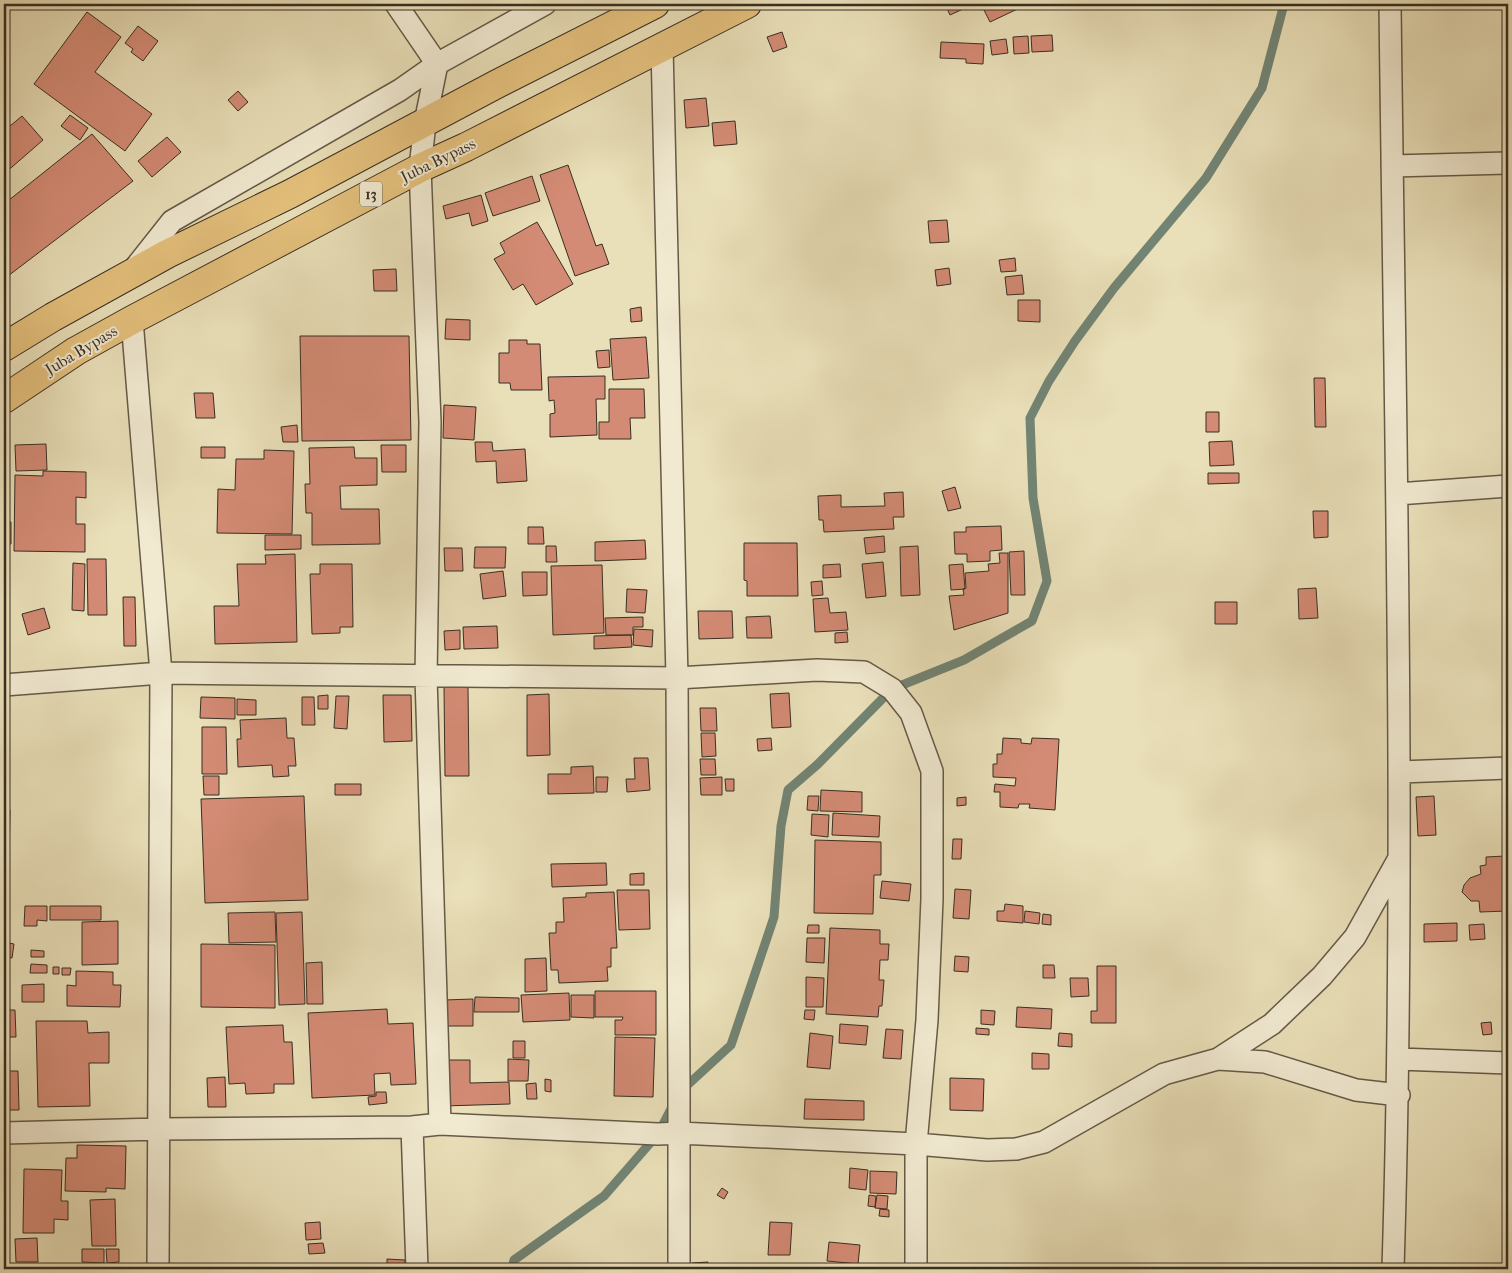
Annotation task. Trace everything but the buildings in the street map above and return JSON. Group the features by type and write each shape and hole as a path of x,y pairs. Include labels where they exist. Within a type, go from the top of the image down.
{"main road":[{"path":"4,347 53,317 167,254 290,194 655,4"},
{"name":"Juba Bypass","path":"4,399 76,350 132,320 420,168 466,147 747,4"}],"street":[{"path":"396,4 437,64 425,123 420,168 430,422 426,677 440,1124"},
{"path":"129,275 172,221 400,90 437,64 545,4"},
{"path":"1390,4 1400,772 1399,1095 1394,1269"},
{"path":"662,47 677,678 679,1269"},
{"path":"1392,166 1508,162"},
{"path":"132,320 161,673 158,1269"},
{"path":"1397,494 1508,486"},
{"path":"4,685 161,673 677,678 817,670 864,672 892,689 911,713 932,771 931,927 927,1020 916,1144 916,1269"},
{"path":"1400,772 1508,768"},
{"path":"4,1133 159,1129 412,1127 440,1124 916,1144 987,1150 1016,1149 1044,1142 1164,1074 1218,1059 1272,1024 1322,976 1355,937 1399,857"},
{"path":"1218,1059 1265,1062 1356,1090 1399,1095"},
{"path":"1399,1059 1508,1063"},
{"path":"412,1127 417,1269"}],"waterway":[{"path":"682,1090 731,1045 774,917 781,826 788,790 818,764 892,689 964,660 1032,621 1047,581 1033,498 1030,418 1049,381 1075,341 1114,288 1206,178 1262,88 1284,4"},
{"path":"512,1269 514,1260 604,1196 658,1134 673,1105"}]}
